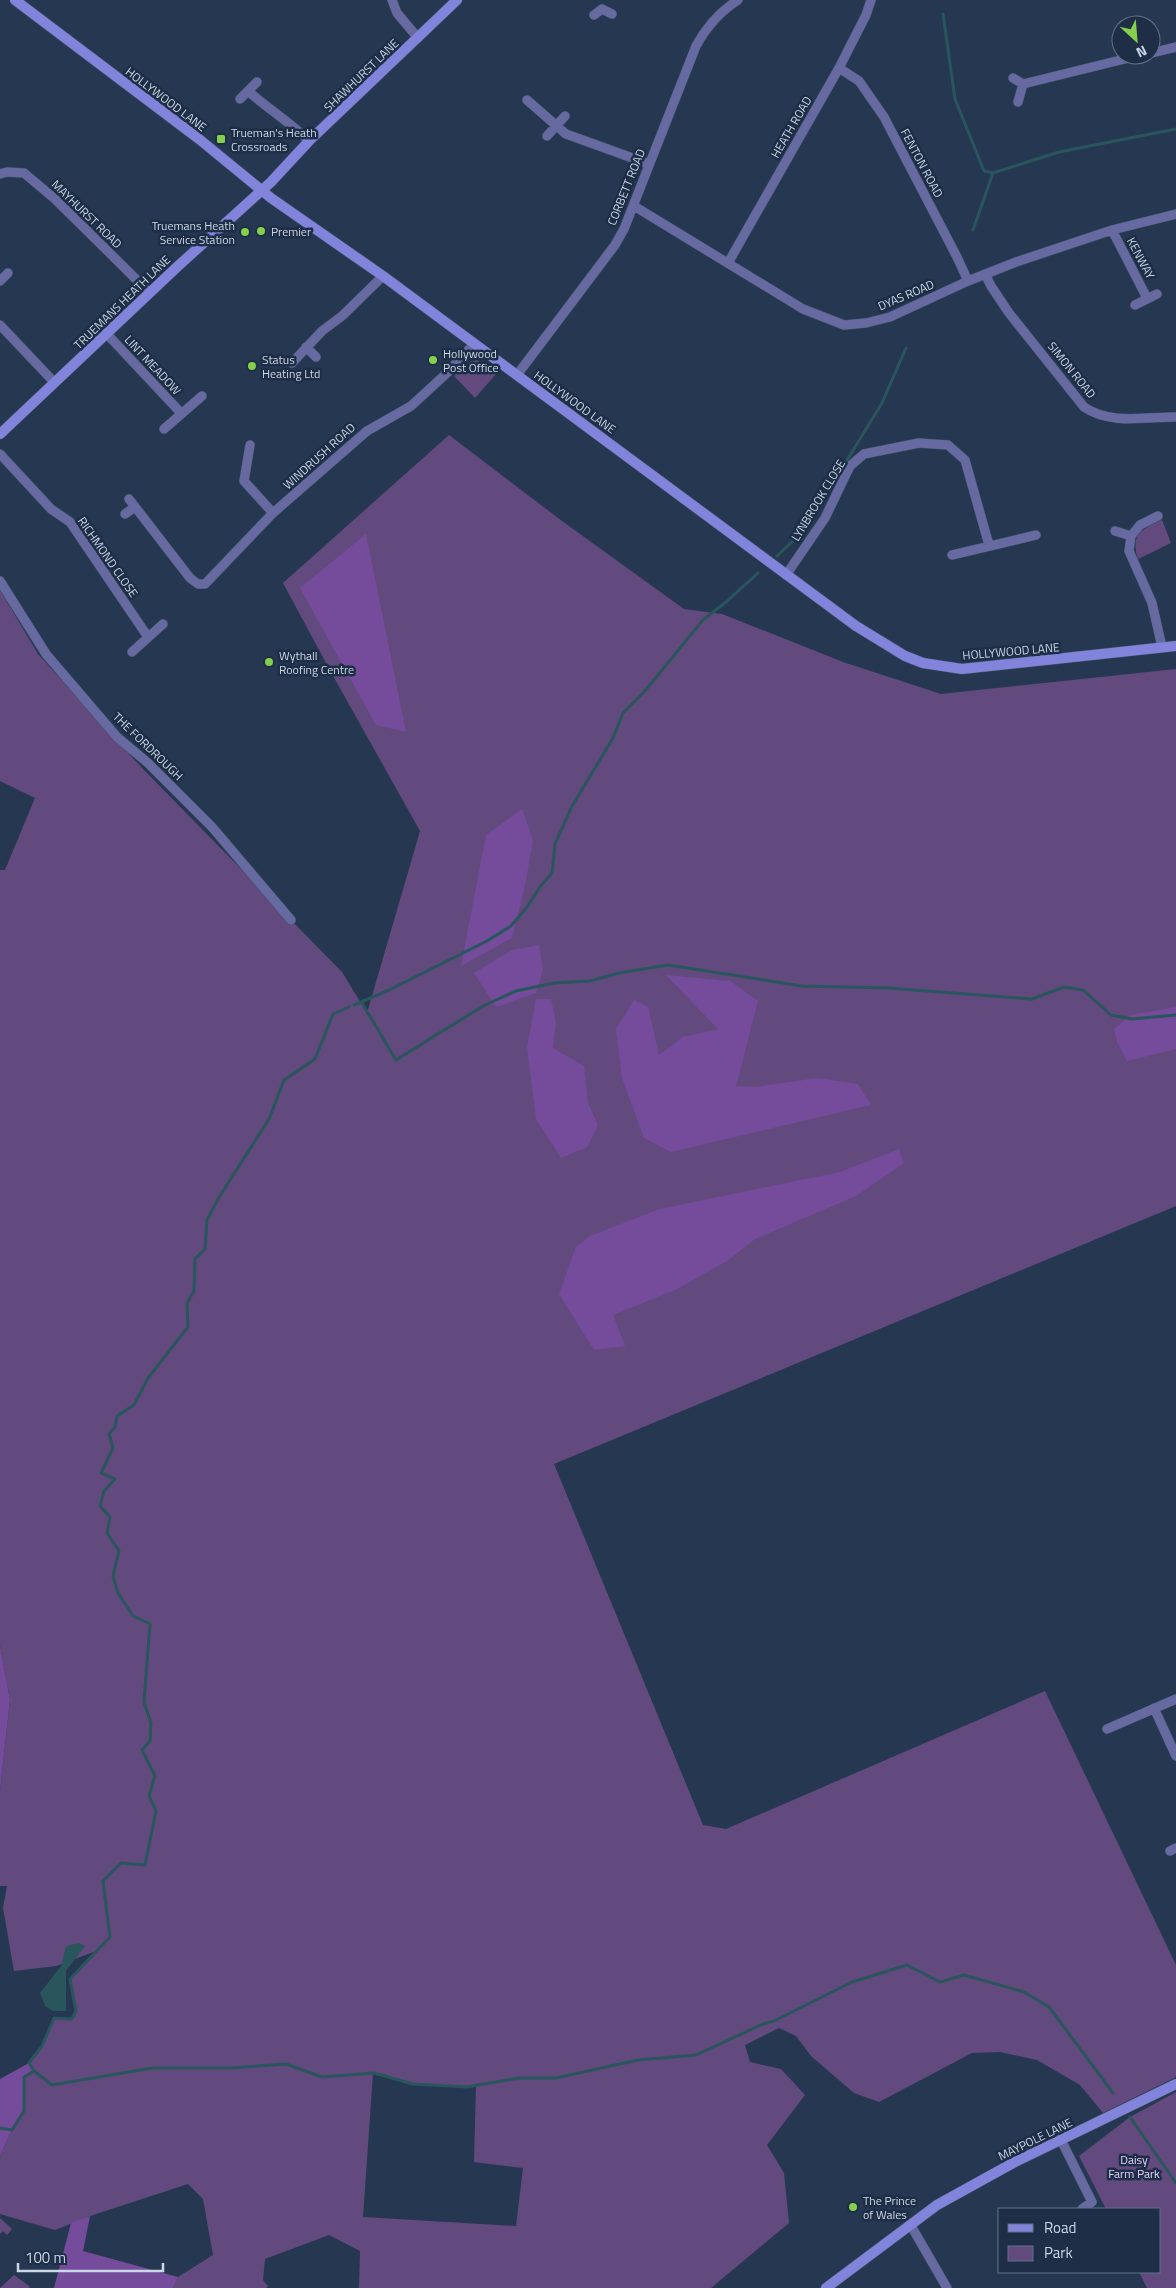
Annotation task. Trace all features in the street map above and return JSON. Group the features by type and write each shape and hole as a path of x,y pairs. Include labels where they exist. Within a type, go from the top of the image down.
{"street":[{"name":"HOLLYWOOD LANE","path":"15,0 262,190 383,276 856,626 898,651 923,663 939,667 971,668 1176,646"},
{"path":"392,0 397,12 418,38"},
{"name":"SHAWHURST LANE","path":"262,190 309,141 457,0"},
{"name":"CORBETT ROAD","path":"517,375 615,245 634,206 696,46 706,28 716,16 738,0"},
{"name":"HEATH ROAD","path":"728,263 839,68 866,15 871,0"},
{"path":"594,15 602,5 612,14"},
{"path":"1161,51 1176,47"},
{"path":"1013,78 1023,84 1111,63"},
{"name":"FENTON ROAD","path":"839,68 859,81 884,117 957,256 968,281"},
{"path":"240,99 257,82"},
{"path":"1018,102 1023,84"},
{"path":"248,91 267,108 290,123 309,141"},
{"path":"527,100 566,134 649,164"},
{"path":"546,136 557,127 565,116"},
{"name":"MAYHURST ROAD","path":"0,174 7,172 24,173 55,199 149,292"},
{"name":"TRUEMANS HEATH LANE","path":"0,434 149,292 262,190"},
{"name":"DYAS ROAD","path":"634,206 803,309 844,325 866,323 890,317 985,274 1112,230 1176,214"},
{"name":"KENWAY","path":"1112,230 1147,298"},
{"path":"0,281 8,273"},
{"name":"SIMON ROAD","path":"985,274 1009,313 1084,407 1094,414 1108,418 1176,417"},
{"path":"292,363 322,331 342,316 383,276"},
{"name":"KENWAY","path":"1135,305 1157,294"},
{"path":"0,325 54,382"},
{"name":"LINT MEADOW","path":"106,333 181,413"},
{"name":"WINDRUSH ROAD","path":"129,499 190,578 198,584 205,584 274,513 367,431 411,406 447,373 474,344"},
{"path":"306,347 316,357"},
{"name":"LINT MEADOW","path":"164,429 202,396"},
{"name":"LYNBROOK CLOSE","path":"786,575 825,518 850,466 864,454 918,443 948,444 965,460 989,545"},
{"path":"250,445 244,481 274,513"},
{"name":"RICHMOND CLOSE","path":"0,454 51,509 70,522 148,637"},
{"path":"125,514 135,507"},
{"path":"1158,516 1140,526 1131,536 1129,551 1152,603 1162,647"},
{"path":"1115,531 1131,536"},
{"path":"952,555 1036,535"},
{"name":"THE FORDROUGH","path":"0,581 46,654 117,737 148,763 212,827 291,920"},
{"path":"132,652 163,624"},
{"path":"1107,1729 1176,1698"},
{"path":"1154,1708 1176,1756"},
{"name":"MAYPOLE LANE","path":"826,2288 937,2205 1061,2140 1176,2084"},
{"path":"1061,2140 1092,2202 1083,2208"},
{"path":"910,2224 946,2288"}],"green space":[{"path":"477,360 496,374 475,398 454,376 471,361"},
{"path":"449,435 562,521 684,609 722,614 843,662 941,694 1176,669 1176,1206 554,1464 703,1825 726,1829 1045,1691 1176,1965 1176,2077 1103,2113 1080,2085 1037,2060 1000,2052 972,2053 879,2102 854,2093 811,2056 796,2036 779,2028 745,2045 750,2062 781,2069 805,2095 767,2145 784,2173 789,2223 711,2288 359,2288 360,2251 329,2235 265,2259 263,2280 268,2286 266,2288 173,2288 178,2277 213,2255 203,2199 188,2184 90,2216 55,2230 0,2214 0,2156 12,2130 24,2111 24,2077 34,2070 29,2063 42,2046 54,2018 72,2019 76,2011 70,1979 99,1950 56,1966 14,1971 3,1908 7,1886 0,1886 0,1791 10,1700 0,1645 0,870 5,870 35,798 0,781 0,590 38,654 143,769 342,972 367,1013 420,831 283,583","holes":["373,2073 413,2084 476,2086 474,2162 523,2168 516,2226 363,2217"]},
{"path":"1162,520 1171,543 1138,559 1136,551 1137,538 1149,526"},
{"name":"Daisy Farm Park","path":"1176,2092 1176,2288 1147,2288 1140,2273 1161,2273 1161,2208 1105,2208 1079,2156 1130,2117"},
{"path":"0,2218 12,2229 7,2235 3,2231 0,2234"},
{"path":"14,2275 29,2286 30,2288 0,2288"}],"shaded area":[{"path":"366,534 406,732 376,725 300,588"},
{"path":"522,809 533,840 525,886 512,938 461,966 486,835"},
{"path":"539,945 543,970 536,993 496,1007 474,973 512,950"},
{"path":"666,975 730,981 758,1001 736,1086 756,1087 817,1078 858,1084 871,1105 671,1152 644,1138 622,1078 616,1029 634,1000 648,1007 659,1055 683,1037 718,1029"},
{"path":"536,999 551,999 556,1022 553,1048 584,1066 588,1103 598,1125 587,1147 561,1158 536,1119 527,1047"},
{"path":"1176,1007 1176,1049 1127,1061 1117,1042 1114,1029 1131,1015"},
{"path":"899,1149 904,1163 856,1196 755,1239 727,1261 675,1290 613,1315 625,1346 594,1350 559,1294 576,1247 590,1236 660,1209 840,1172"},
{"path":"0,1645 10,1700 0,1791"},
{"path":"79,1943 85,1946 66,1971 66,2011 53,2011 45,2006 40,1993 61,1966 66,1946"},
{"path":"29,2063 34,2071 24,2077 24,2111 12,2130 0,2156 0,2079"},
{"path":"90,2216 83,2251 178,2277 173,2288 54,2288 71,2223"}],"waterway":[{"path":"943,14 955,99 984,171 993,173"},
{"path":"973,230 993,173 1059,152 1176,129"},
{"path":"777,556 797,537 817,509 882,403 906,348"},
{"path":"354,1005 387,991 487,941 511,926 552,873 555,844 571,808 613,738 623,713 644,692 703,620 758,573"},
{"path":"362,1003 396,1060 483,1006 516,991 554,983 590,981 619,973 668,965 802,986 888,988 1032,999 1064,987 1083,990 1111,1015 1132,1019 1176,1015"},
{"path":"349,1007 333,1014 315,1059 284,1080 269,1119 218,1199 207,1220 205,1249 195,1259 194,1291 187,1303 188,1327 148,1378 134,1405 117,1416 115,1427 109,1434 113,1448 101,1473 115,1479 104,1491 100,1506 110,1517 107,1533 119,1551 113,1576 118,1593 133,1616 150,1624 144,1702 151,1723 150,1741 142,1750 155,1776 149,1796 156,1811 145,1865 121,1863 103,1881 110,1937 70,1979 76,2011 72,2019 54,2018 42,2046 29,2063 34,2071 52,2085 152,2068 230,2068 286,2064 322,2077 374,2073 413,2084 467,2087 519,2078 556,2078 638,2060 696,2055 763,2024 774,2021 852,1982 907,1965 940,1982 964,1975 1024,1992 1049,2007 1113,2093"},
{"path":"0,2128 12,2130 24,2111 24,2077 34,2071"},
{"path":"1130,2117 1176,2183"}],"place":[{"name":"Trueman's Heath Crossroads","path":"221,139"},
{"name":"Premier","path":"261,231"},
{"name":"Truemans Heath Service Station","path":"245,232"},
{"name":"Hollywood Post Office","path":"433,360"},
{"name":"Status Heating Ltd","path":"252,366"},
{"name":"Wythall Roofing Centre","path":"269,662"},
{"name":"The Prince of Wales","path":"853,2207"}]}
